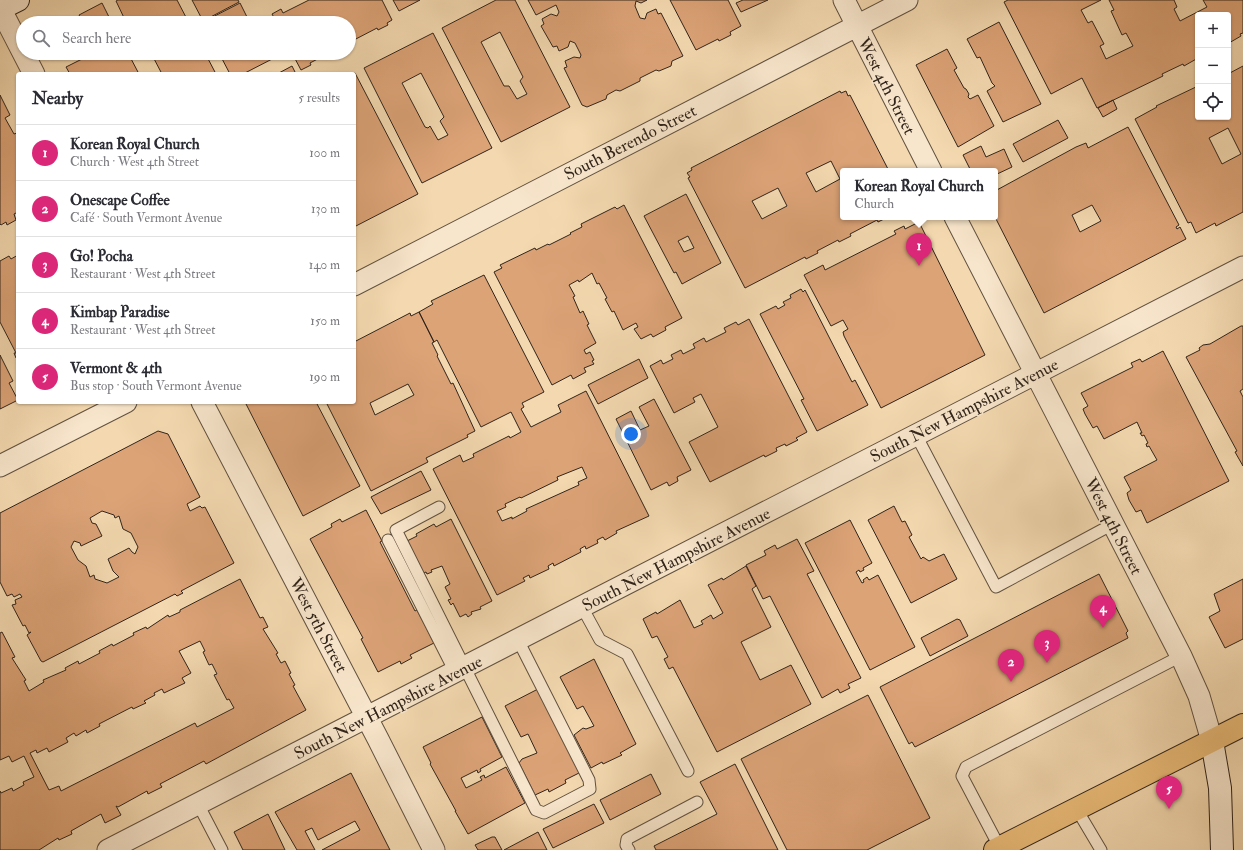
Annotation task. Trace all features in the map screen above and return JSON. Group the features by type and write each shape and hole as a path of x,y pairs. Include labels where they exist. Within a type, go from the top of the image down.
{"main road":[{"path":"999,849 1076,808 1243,725"}],"street":[{"path":"16,40 0,9 18,0"},
{"name":"West 4th Street","path":"844,0 929,168"},
{"name":"South Berendo Street","path":"356,284 907,0"},
{"path":"27,60 33,72"},
{"name":"West 4th Street","path":"957,220 1181,656 1199,696 1212,741 1220,788 1222,850"},
{"name":"South New Hampshire Avenue","path":"108,850 1243,267"},
{"path":"0,466 122,404"},
{"name":"West 5th Street","path":"203,404 367,717 431,849"}],"lane":[{"path":"916,435 996,587 1112,524"},
{"path":"439,507 396,530 460,669"},
{"path":"388,540 460,669 478,698 536,810 544,813 590,789 589,780 518,640"},
{"path":"582,607 600,640 627,654 688,771"},
{"path":"999,849 962,776 966,767 1181,656"},
{"path":"629,850 626,845 627,839 697,802"},
{"path":"198,804 222,850"},
{"path":"1076,808 1101,850"}],"building":[{"path":"177,0 185,16 123,16 116,1"},
{"path":"192,0 238,0 239,2 212,16 200,16"},
{"path":"309,0 382,0 392,20 387,23 388,25 378,30 377,28 356,39 356,16 273,16 272,14 281,9 283,13"},
{"path":"393,0 420,0 399,11"},
{"path":"496,0 515,0 570,107 501,142 442,28","holes":["500,32 523,77 520,81 527,94 517,99 509,86 504,86 481,42"]},
{"path":"528,0 647,0 641,3 636,1 635,6 640,18 645,19 647,13 656,9 658,14 661,13 683,56 672,61 671,66 659,71 656,70 640,78 640,81 620,91 616,90 607,95 606,99 587,107 582,105 564,68 567,67 565,61 574,57 580,58 581,55 575,43 570,41 568,47 559,51 557,46 553,47 541,26 544,24 542,19 551,14 557,16 559,12 556,5 536,15"},
{"path":"670,0 728,0 741,26 730,32 731,35 719,41 718,39 696,50"},
{"path":"743,0 768,0 741,12 736,3"},
{"path":"1008,0 1101,0 1081,10 1088,23 1092,21 1104,44 1100,46 1106,59 1133,46 1126,33 1122,35 1111,11 1114,10 1109,0 1174,0 1177,7 1174,9 1180,21 1195,13 1195,60 1184,66 1183,64 1162,74 1163,76 1097,108 1082,78 1051,94 1004,2"},
{"path":"1203,0 1243,0 1243,33 1240,34 1241,36 1231,42 1231,12 1197,12 1207,7"},
{"path":"102,3 108,16 80,16"},
{"path":"240,3 246,16 215,16"},
{"path":"999,22 1041,104 1003,122 987,91 995,86 992,83 980,57 977,58 967,39"},
{"path":"433,33 492,148 422,183 364,68","holes":["421,73 444,117 440,121 448,135 438,140 430,126 428,128 425,127 402,83"]},
{"path":"947,49 957,68 954,70 969,94 968,97 970,99 978,95 994,126 958,147 916,65"},
{"path":"80,60 132,60 138,72 69,72 66,67"},
{"path":"155,60 209,60 215,72 161,72"},
{"path":"223,60 270,60 247,72 229,72"},
{"path":"296,60 316,60 310,63 311,65 301,70"},
{"path":"292,66 295,72 281,72"},
{"path":"1243,66 1243,212 1216,226 1215,223 1196,233 1191,222 1188,223 1135,119 1157,107 1156,106 1195,87 1195,120 1231,120 1231,72","holes":["1228,128 1241,154 1222,164 1209,138"]},
{"path":"356,75 418,194 356,226"},
{"path":"840,91 841,93 846,91 848,96 850,95 887,168 840,168 840,179 840,220 877,220 850,234 851,236 839,242 838,240 817,251 818,253 806,259 805,257 745,288 688,178 690,177 687,173 692,170 691,168","holes":["831,161 840,179 816,192 806,173","778,188 787,206 762,219 752,201"]},
{"path":"0,95 10,115 5,118 14,134 16,133 16,213 14,214 16,220 7,225 6,222 1,225"},
{"path":"1113,100 1117,109 1103,117 1098,108"},
{"path":"1058,120 1068,138 1023,162 1013,144"},
{"path":"1128,127 1179,225 1176,227 1177,229 1180,227 1186,239 1044,313 997,220 998,220 998,189 1086,143 1088,148","holes":["1092,205 1101,221 1080,232 1072,215"]},
{"path":"981,146 986,157 1004,149 1012,167 998,174 998,168 970,168 963,155"},
{"path":"686,194 721,263 682,284 676,272 674,273 644,216","holes":["688,236 694,248 684,252 678,241"]},
{"path":"624,205 682,318 665,327 666,330 653,337 651,334 641,339 634,329 638,327 636,323 623,330 614,311 612,312 605,299 607,298 599,283 597,284 592,273 579,282 578,280 569,285 575,296 573,297 580,313 583,311 589,324 587,325 596,343 584,350 586,354 590,352 594,360 592,361 594,364 584,368 586,372 573,379 571,375 552,385 494,272 502,268 500,265 535,248 536,250 548,244 549,245 582,227 581,224 615,207 617,209"},
{"path":"919,222 985,355 881,408 844,336 843,332 848,329 843,320 831,326 804,275 823,265 825,270 896,234 894,231 904,226 905,229"},
{"path":"9,256 11,259 16,256 16,353 0,322 0,261"},
{"path":"484,275 544,392 522,403 524,407 521,409 531,427 561,412 558,405 586,391 649,516 616,531 617,533 605,540 603,537 597,540 598,543 586,549 585,546 580,549 581,552 554,566 553,563 548,566 549,569 530,578 529,575 523,578 525,581 497,595 433,469 460,455 463,462 474,457 473,454 509,436 510,438 521,432 511,412 481,427 437,340 434,342 419,312 433,304 431,301","holes":["582,467 587,478 578,482 579,485 526,509 527,511 512,519 512,517 502,521 497,511 506,507 505,504 558,480 557,477"]},
{"path":"801,289 803,292 805,290 852,382 855,380 868,405 817,431 801,400 804,399 760,314 776,306 778,309 785,305 783,302 791,298 790,295"},
{"path":"419,312 434,342 432,343 438,355 437,356 451,384 453,383 475,431 467,435 468,437 426,458 428,462 371,491 327,404 356,404 356,341 410,313 411,316","holes":["408,384 414,395 375,415 370,403"]},
{"path":"749,319 807,432 796,438 798,440 786,446 785,444 776,448 777,451 765,457 764,455 710,482 689,442 718,427 701,394 693,398 695,402 674,413 650,366 661,360 663,364 673,359 671,355 681,350 683,354 695,348 693,344 704,338 706,342 726,332 724,328 736,322 738,325"},
{"path":"1243,326 1243,389 1240,391 1243,397 1243,466 1235,452 1237,451 1186,357 1200,350 1199,348 1203,345 1210,344"},
{"path":"1163,351 1229,481 1147,523 1141,510 1136,512 1129,500 1127,493 1131,490 1124,477 1157,460 1149,446 1147,447 1146,444 1148,443 1144,435 1142,436 1140,433 1142,433 1137,422 1104,439 1097,426 1093,428 1085,414 1083,409 1088,406 1081,393 1133,367 1131,363 1140,359 1142,362"},
{"path":"0,355 13,381 9,383 16,396 16,401 0,409"},
{"path":"639,359 648,378 598,404 588,385"},
{"path":"654,399 691,470 677,477 678,481 669,486 667,482 651,490 616,419 631,411 640,430 649,426 639,407"},
{"path":"246,404 317,404 360,486 303,516"},
{"path":"158,431 168,434 200,497 187,504 190,511 200,506 202,508 205,507 234,563 181,591 183,593 177,596 175,594 43,662 41,661 27,635 31,632 29,633 25,625 23,626 12,605 16,604 15,600 22,597 20,594 14,597 12,594 7,596 0,582 0,513","holes":["102,511 114,515 115,518 119,516 123,529 131,533 138,547 135,554 129,548 108,559 113,571 119,577 107,583 95,579 94,575 90,577 86,566 78,560 71,547 74,541 80,543 81,546 102,536 96,524 92,523 90,518"]},
{"path":"421,471 431,490 381,514 371,497"},
{"path":"894,506 902,522 905,521 912,535 909,537 921,559 923,557 929,561 944,554 957,579 911,603 868,520"},
{"path":"366,510 382,541 380,542 415,611 417,610 434,643 410,655 412,658 401,664 400,661 378,672 361,639 363,638 310,539 332,527 331,524 340,519 342,522"},
{"path":"451,519 492,601 480,607 481,609 471,612 472,614 468,617 466,614 460,617 453,603 451,605 448,600 451,599 445,587 450,584 442,566 431,570 432,572 427,574 426,572 421,574 405,542 417,536 416,534 434,524 436,527"},
{"path":"850,520 872,563 863,568 864,570 860,572 859,570 856,572 862,583 867,577 869,580 878,575 915,647 870,670 805,543"},
{"path":"797,539 814,571 807,574 861,678 848,684 850,688 840,693 838,689 822,698 770,596 763,599 746,565 766,555 764,551 775,545 777,549"},
{"path":"746,566 756,586 752,589 771,627 741,642 760,680 791,665 811,704 717,752 673,667 669,669 664,659 668,657 657,636 652,638 643,619 656,612 657,614 680,600 694,628 703,624 701,621 711,615 713,619 723,613 708,585 722,578 723,580"},
{"path":"1099,574 1128,631 1126,633 1128,638 915,747 912,742 909,744 880,687"},
{"path":"240,579 260,618 263,617 268,627 263,629 278,653 276,654 281,663 285,661 291,673 289,674 295,685 293,686 306,710 206,764 204,761 160,784 162,787 148,794 147,791 118,807 116,806 121,815 105,823 101,814 71,831 72,834 59,840 58,838 39,850 0,850 0,791 1,793 12,788 13,791 24,785 23,782 34,777 24,756 12,762 9,756 0,760 0,633 2,632 15,657 12,658 26,680 24,681 29,691 44,682 43,680 66,670 65,668 78,661 79,664 100,653 99,651 112,644 113,646 134,635 133,633 146,627 147,629 168,615 169,617 180,612 180,610","holes":["200,641 205,651 203,652 209,665 212,664 217,674 214,675 227,700 229,699 234,708 197,727 195,723 61,791 59,786 49,790 30,753 36,750 37,753 47,748 49,752 68,742 66,738 74,733 76,736 86,730 87,733 100,726 99,724 132,707 133,709 146,703 144,701 155,695 154,693 162,689 164,693 185,683 182,678 191,673 179,651"]},
{"path":"1243,579 1243,639 1225,648 1209,617 1220,611 1214,594"},
{"path":"957,619 960,620 968,636 930,656 921,638"},
{"path":"594,659 636,744 620,753 622,755 603,764 602,762 591,768 574,735 583,728 586,729 594,726 583,706 577,709 560,677"},
{"path":"538,689 581,772 565,780 566,783 549,792 548,789 535,795 519,763 522,759 537,753 528,734 521,737 505,706"},
{"path":"868,695 930,818 867,850 787,850 741,759"},
{"path":"482,717 502,757 480,769 481,771 478,773 477,770 461,778 466,788 482,780 480,777 484,775 485,778 506,767 525,803 468,834 430,764 431,763 423,747"},
{"path":"735,764 778,850 656,850 654,846 717,814 700,782"},
{"path":"351,773 390,850 322,850 360,830 355,821 318,840 312,828 305,831 315,850 297,850 275,812"},
{"path":"651,774 661,794 610,820 600,800"},
{"path":"594,804 604,823 553,848 543,829"},
{"path":"268,814 285,850 243,850 234,832"},
{"path":"538,832 547,850 504,850"},
{"path":"495,837 502,850 478,850 475,845"}],"place":[{"name":"Korean Royal Church","path":"919,266"},
{"name":"Kimbap Paradise","path":"1103,628"},
{"name":"Go! Pocha","path":"1047,663"},
{"name":"Onescape Coffee","path":"1011,682"},
{"name":"Vermont & 4th","path":"1169,809"}]}
